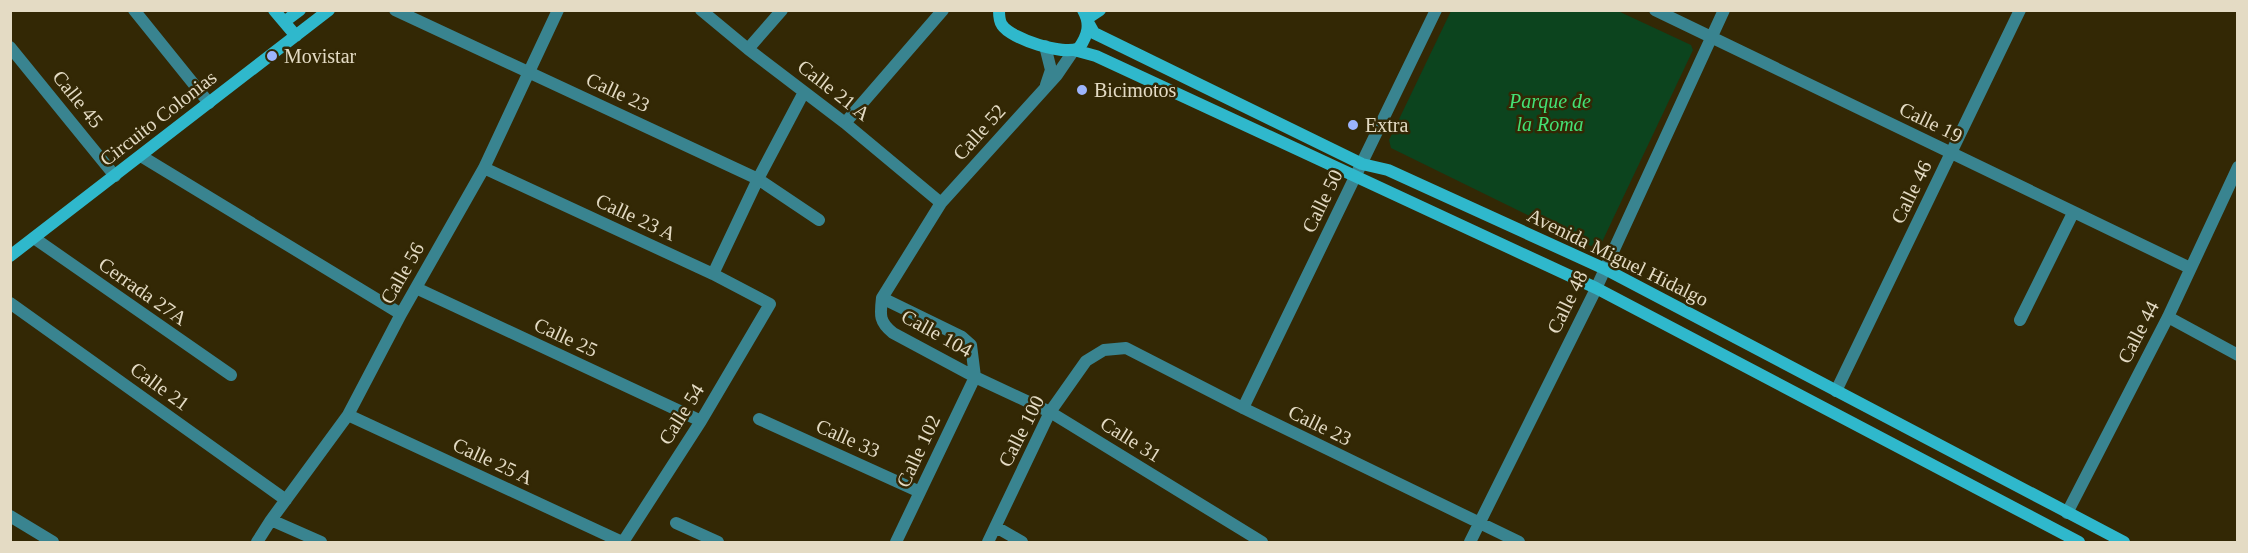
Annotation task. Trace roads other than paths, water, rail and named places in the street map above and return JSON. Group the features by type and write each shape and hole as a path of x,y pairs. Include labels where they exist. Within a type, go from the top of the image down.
{"street":[{"path":"134,10 209,104"},
{"path":"274,10 296,36"},
{"path":"284,22 300,10"},
{"name":"Circuito Colonias","path":"10,256 329,10"},
{"name":"Calle 23","path":"395,10 758,179 819,220"},
{"name":"Calle 56","path":"257,543 271,520 348,415 401,314 484,168 558,10"},
{"name":"Calle 21 A","path":"701,10 845,123 941,203"},
{"path":"748,49 782,10"},
{"path":"845,123 944,10"},
{"path":"1074,50 1083,42 1087,18 1100,10"},
{"name":"Calle 50","path":"1243,408 1436,10"},
{"name":"Calle 19","path":"1655,10 2190,268"},
{"name":"Calle 48","path":"1470,543 1596,288 1724,10"},
{"name":"Calle 46","path":"1836,391 2020,10"},
{"name":"Avenida Miguel Hidalgo","path":"997,12 1002,25 1010,32 1045,46 1089,53 1596,288 2079,543"},
{"name":"Avenida Miguel Hidalgo","path":"1087,18 1094,33 1362,164 1388,170 1605,269 2124,543"},
{"name":"Calle 45","path":"10,46 115,176"},
{"path":"1045,46 1051,70 1045,87"},
{"name":"Calle 52","path":"941,203 1066,64 1074,50"},
{"path":"713,274 758,179 804,92"},
{"path":"141,156 401,314"},
{"name":"Calle 44","path":"2067,513 2168,317 2238,167"},
{"name":"Calle 23 A","path":"484,168 713,274 770,304"},
{"name":"Calle 104","path":"941,203 882,298 880,312 883,326 975,377"},
{"path":"2020,320 2073,213"},
{"name":"Cerrada 27A","path":"34,238 231,375"},
{"name":"Calle 25","path":"416,288 701,421"},
{"name":"Calle 104","path":"882,298 962,337 971,345 975,377"},
{"name":"Calle 21","path":"10,303 286,500"},
{"name":"Calle 54","path":"623,543 701,421 770,304"},
{"path":"2168,317 2238,354"},
{"name":"Calle 23","path":"1104,350 1126,348 1519,543"},
{"name":"Calle 100","path":"988,543 1050,412 1086,361 1104,350"},
{"name":"Calle 31","path":"975,377 1050,412 1262,543"},
{"name":"Calle 102","path":"896,543 975,377"},
{"name":"Calle 25 A","path":"348,415 623,543"},
{"name":"Calle 33","path":"759,419 920,492"},
{"path":"10,516 53,543"},
{"path":"271,520 321,543"},
{"path":"676,523 718,543"},
{"path":"996,527 1022,543"}],"place":[{"name":"Movistar","path":"272,56"},
{"name":"Bicimotos","path":"1082,90"},
{"name":"Extra","path":"1353,125"}],"park label":[{"name":"Parque de la Roma","path":"1550,112"}]}
